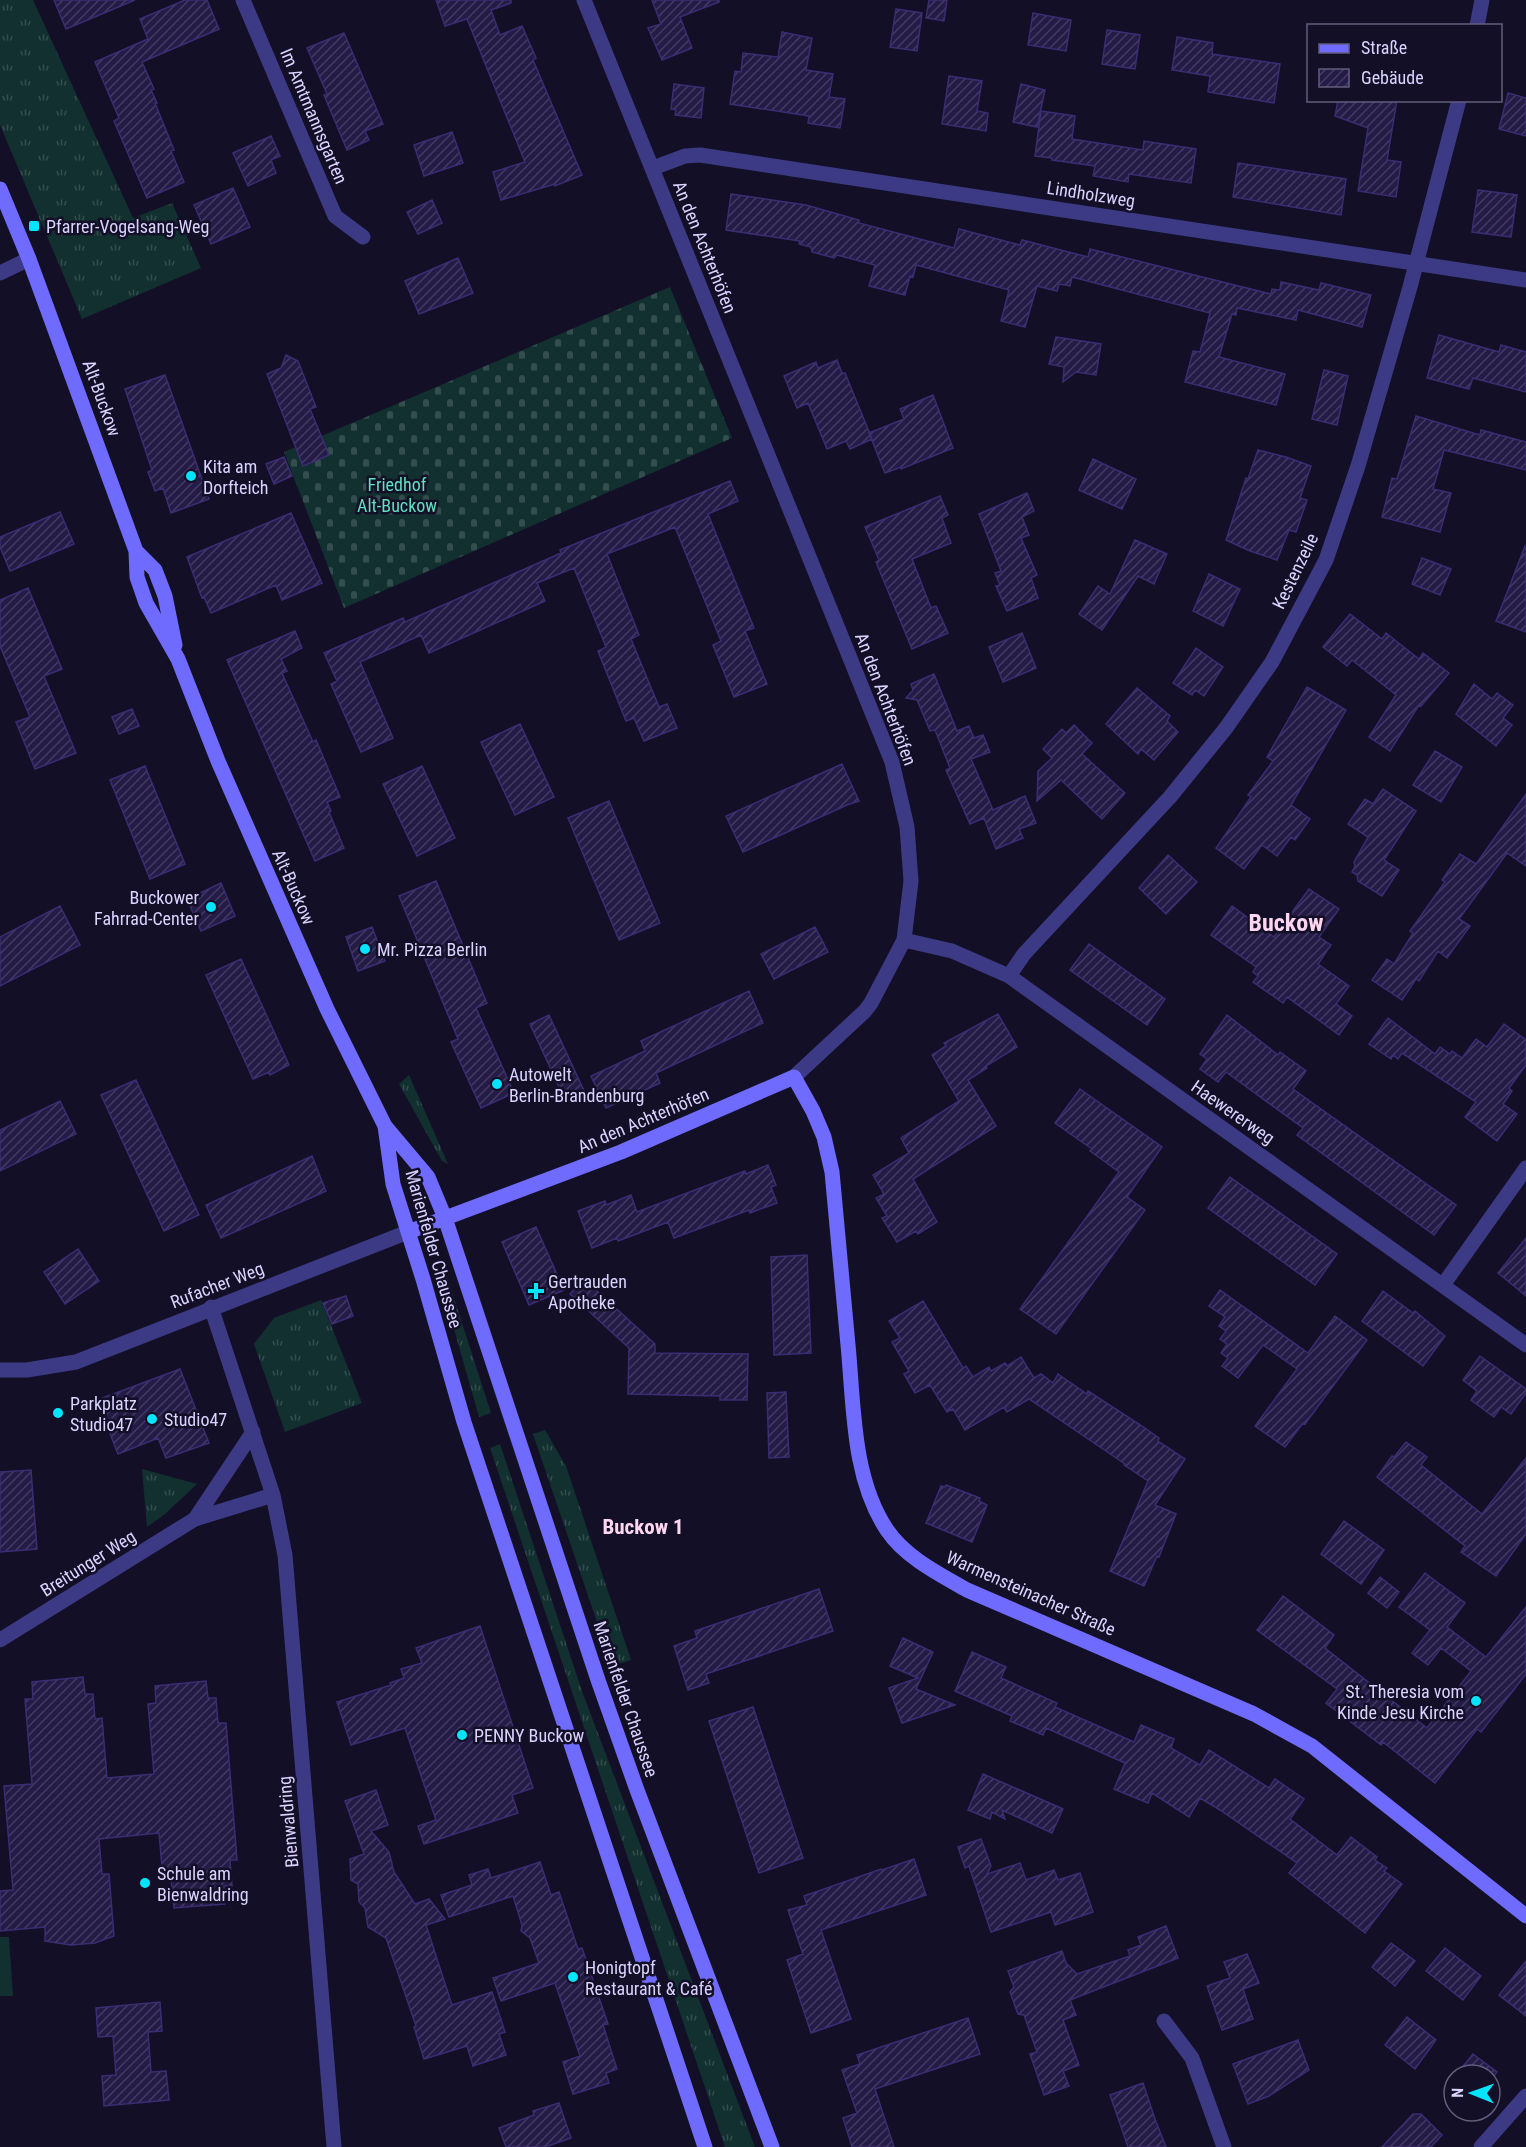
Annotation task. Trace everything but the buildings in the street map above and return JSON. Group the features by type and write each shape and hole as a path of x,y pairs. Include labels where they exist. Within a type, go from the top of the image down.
{"main road":[{"name":"Alt-Buckow","path":"0,189 29,259 136,551 137,577 146,603 178,659 218,761 288,922 327,1009 385,1126"},
{"name":"An den Achterhöfen","path":"445,1218 621,1152 794,1077"},
{"name":"Warmensteinacher Straße","path":"794,1077 824,1137 832,1173 856,1431 864,1478 888,1532 900,1545 933,1571 967,1590 1254,1714 1312,1746 1526,1916"},
{"name":"Marienfelder Chaussee","path":"385,1126 428,1178 445,1218 539,1507 625,1757 772,2147"},
{"name":"Marienfelder Chaussee","path":"385,1126 393,1184 461,1413 705,2147"},
{"name":"Rufacher Weg","path":"408,1232 445,1218"}],"street":[{"name":"Im Amtmannsgarten","path":"243,0 335,216 363,237"},
{"name":"An den Achterhöfen","path":"584,0 892,762 907,827 911,881 904,940 871,1004 794,1077"},
{"path":"1478,24 1482,0"},
{"name":"Kestenzeile","path":"1009,976 1024,954 1170,796 1226,728 1272,662 1326,560 1358,466 1417,263 1458,102"},
{"name":"Lindholzweg","path":"653,168 685,156 700,154 1526,280"},
{"path":"0,273 29,259"},
{"name":"Haewererweg","path":"904,940 952,951 1009,976 1526,1345"},
{"path":"1443,1286 1526,1168"},
{"name":"Rufacher Weg","path":"0,1370 27,1370 76,1362 211,1307 408,1232"},
{"path":"211,1307 273,1495"},
{"name":"Breitunger Weg","path":"195,1520 253,1432"},
{"name":"Breitunger Weg","path":"0,1640 195,1520 273,1495"},
{"name":"Bienwaldring","path":"273,1495 285,1555 334,2147"},
{"path":"1164,2021 1192,2058 1224,2147"},
{"path":"1480,2147 1526,2096"}],"green space":[{"path":"0,0 33,0 133,218 172,203 201,268 82,319 0,125"},
{"name":"Friedhof Alt-Buckow","path":"670,287 732,438 344,608 284,452"},
{"path":"409,1075 448,1164 442,1161 399,1084"},
{"path":"445,1270 491,1413 479,1417 438,1273"},
{"path":"321,1300 362,1403 285,1432 254,1344 274,1318"},
{"path":"545,1430 566,1466 631,1660 612,1666 533,1434"},
{"path":"500,1444 583,1694 755,2147 725,2147 490,1448"},
{"path":"142,1469 197,1484 165,1514 147,1527"},
{"path":"0,1937 9,1937 13,1996 0,1996"}],"place":[{"name":"Pfarrer-Vogelsang-Weg","path":"34,226"},
{"name":"Kita am Dorfteich","path":"191,476"},
{"name":"Buckower Fahrrad-Center","path":"211,907"},
{"name":"Mr. Pizza Berlin","path":"365,949"},
{"name":"Autowelt Berlin-Brandenburg","path":"497,1084"},
{"name":"Gertrauden Apotheke","path":"536,1291"},
{"name":"Parkplatz Studio47","path":"58,1413"},
{"name":"Studio47","path":"152,1419"},
{"name":"St. Theresia vom Kinde Jesu Kirche","path":"1476,1701"},
{"name":"PENNY Buckow","path":"462,1735"},
{"name":"Schule am Bienwaldring","path":"145,1883"},
{"name":"Honigtopf Restaurant & Café","path":"573,1977"}],"district":[{"name":"Buckow","path":"1286,923"},
{"name":"Buckow 1","path":"643,1527"}]}
